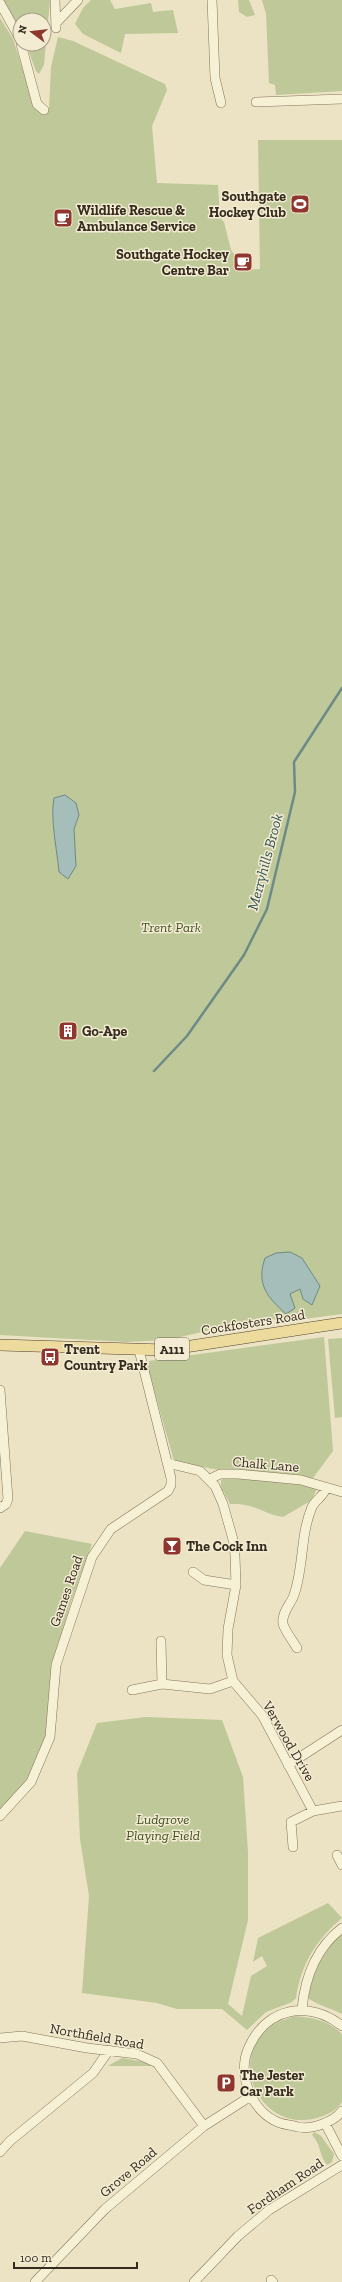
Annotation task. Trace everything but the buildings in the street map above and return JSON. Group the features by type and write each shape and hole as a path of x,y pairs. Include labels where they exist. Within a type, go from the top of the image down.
{"main road":[{"name":"Cockfosters Road","path":"0,1345 139,1350 190,1348 342,1323"}],"street":[{"path":"54,0 56,26 78,0"},
{"path":"212,0 215,78 221,103"},
{"path":"0,3 12,25"},
{"path":"23,52 37,104 44,110"},
{"path":"256,102 342,99"},
{"name":"Games Road","path":"0,1816 31,1782 50,1737 56,1665 92,1557 111,1529 168,1491 171,1485 171,1478 139,1350"},
{"path":"0,1390 8,1499 6,1504 0,1508"},
{"path":"167,1463 200,1471 210,1479"},
{"name":"Chalk Lane","path":"210,1479 220,1474 238,1474 301,1480 342,1492"},
{"name":"Verwood Drive","path":"210,1479 223,1504 234,1544 236,1585 228,1629 227,1655 233,1681 262,1715 313,1811"},
{"path":"297,1648 283,1624 285,1611 294,1596 304,1545 306,1524 312,1506 326,1488"},
{"path":"193,1572 204,1580 236,1585"},
{"path":"161,1641 162,1684"},
{"path":"132,1690 162,1684 210,1689 233,1681"},
{"path":"288,1765 342,1730"},
{"path":"293,1847 291,1822 313,1811 342,1806"},
{"path":"337,1855 342,1865"},
{"path":"302,2009 304,1988 312,1965 332,1936 342,1928"},
{"path":"342,2026 332,2018 302,2009 277,2016 263,2026 248,2047 244,2070 251,2096 261,2110 279,2123 302,2128 325,2123 342,2111"},
{"name":"Northfield Road","path":"0,2038 22,2036 137,2054 157,2063 204,2126"},
{"path":"0,2152 10,2141 93,2074 109,2050"},
{"name":"Grove Road","path":"35,2282 105,2209 204,2126 251,2096"},
{"path":"325,2123 342,2156"},
{"name":"Fordham Road","path":"194,2282 238,2236 269,2210 342,2165"}],"green space":[{"path":"2,0 50,0 49,12 12,12 12,17"},
{"path":"91,0 110,0 115,9 151,3 153,12 173,10 178,33 125,34 121,53 83,34 75,24 83,8"},
{"path":"238,0 249,0 255,15 247,17 239,12"},
{"path":"262,0 342,0 342,91 276,95 275,85 269,83 266,14"},
{"name":"Trent Park","path":"0,18 12,37 12,52 17,52 35,107 49,110 51,67 58,37 73,41 165,84 167,90 152,126 157,183 218,185 220,218 224,222 231,250 246,270 260,269 258,140 342,140 342,1314 282,1322 267,1317 167,1340 127,1342 0,1335"},
{"path":"29,52 45,52 44,65 39,74 36,71"},
{"path":"324,1337 333,1451 313,1478 213,1469 174,1461 149,1372 149,1361"},
{"path":"342,1338 342,1417 335,1418 328,1339"},
{"path":"226,1477 301,1483 317,1488 312,1500 283,1517 246,1505 230,1504 221,1487 221,1480"},
{"path":"25,1531 92,1544 71,1602 53,1665 46,1739 28,1781 0,1810 0,1568"},
{"name":"Ludgrove Playing Field","path":"146,1717 222,1720 243,1777 248,1852 248,1920 228,2004 242,2016 251,1976 267,1966 262,1956 253,1962 258,1938 328,1903 342,1918 317,1944 311,1954 302,1974 296,1998 292,2002 266,2012 247,2030 222,2009 177,2009 157,2003 82,1993 89,1896 80,1839 77,1773 97,1723"},
{"path":"342,1932 342,2014 308,1998 313,1978 320,1962 329,1947"},
{"path":"295,2016 320,2020 342,2034 342,2102 331,2112 317,2118 296,2120 279,2114 265,2103 255,2089 250,2072 251,2054 259,2038 274,2024"},
{"path":"122,2058 145,2062 152,2066 108,2066"},
{"path":"314,2132 321,2136 334,2154 332,2162 327,2165 312,2135"}],"water":[{"path":"65,795 76,803 79,815 74,829 76,866 68,879 59,872 53,815 54,798"},
{"path":"290,1252 302,1258 320,1286 312,1305 303,1299 300,1289 290,1294 295,1308 286,1314 273,1302 269,1296 263,1283 262,1275 265,1258 276,1253"}],"waterway":[{"name":"Merryhills Brook","path":"154,1071 187,1036 244,955 267,909 295,792 294,762 342,688"}],"place":[{"name":"Southgate Hockey Club","path":"300,204"},
{"name":"Wildlife Rescue & Ambulance Service","path":"63,218"},
{"name":"Southgate Hockey Centre Bar","path":"243,262"},
{"name":"Go-Ape","path":"68,1031"},
{"name":"Trent Country Park","path":"50,1357"},
{"name":"The Cock Inn","path":"172,1546"},
{"name":"The Jester Car Park","path":"226,2083"}]}
